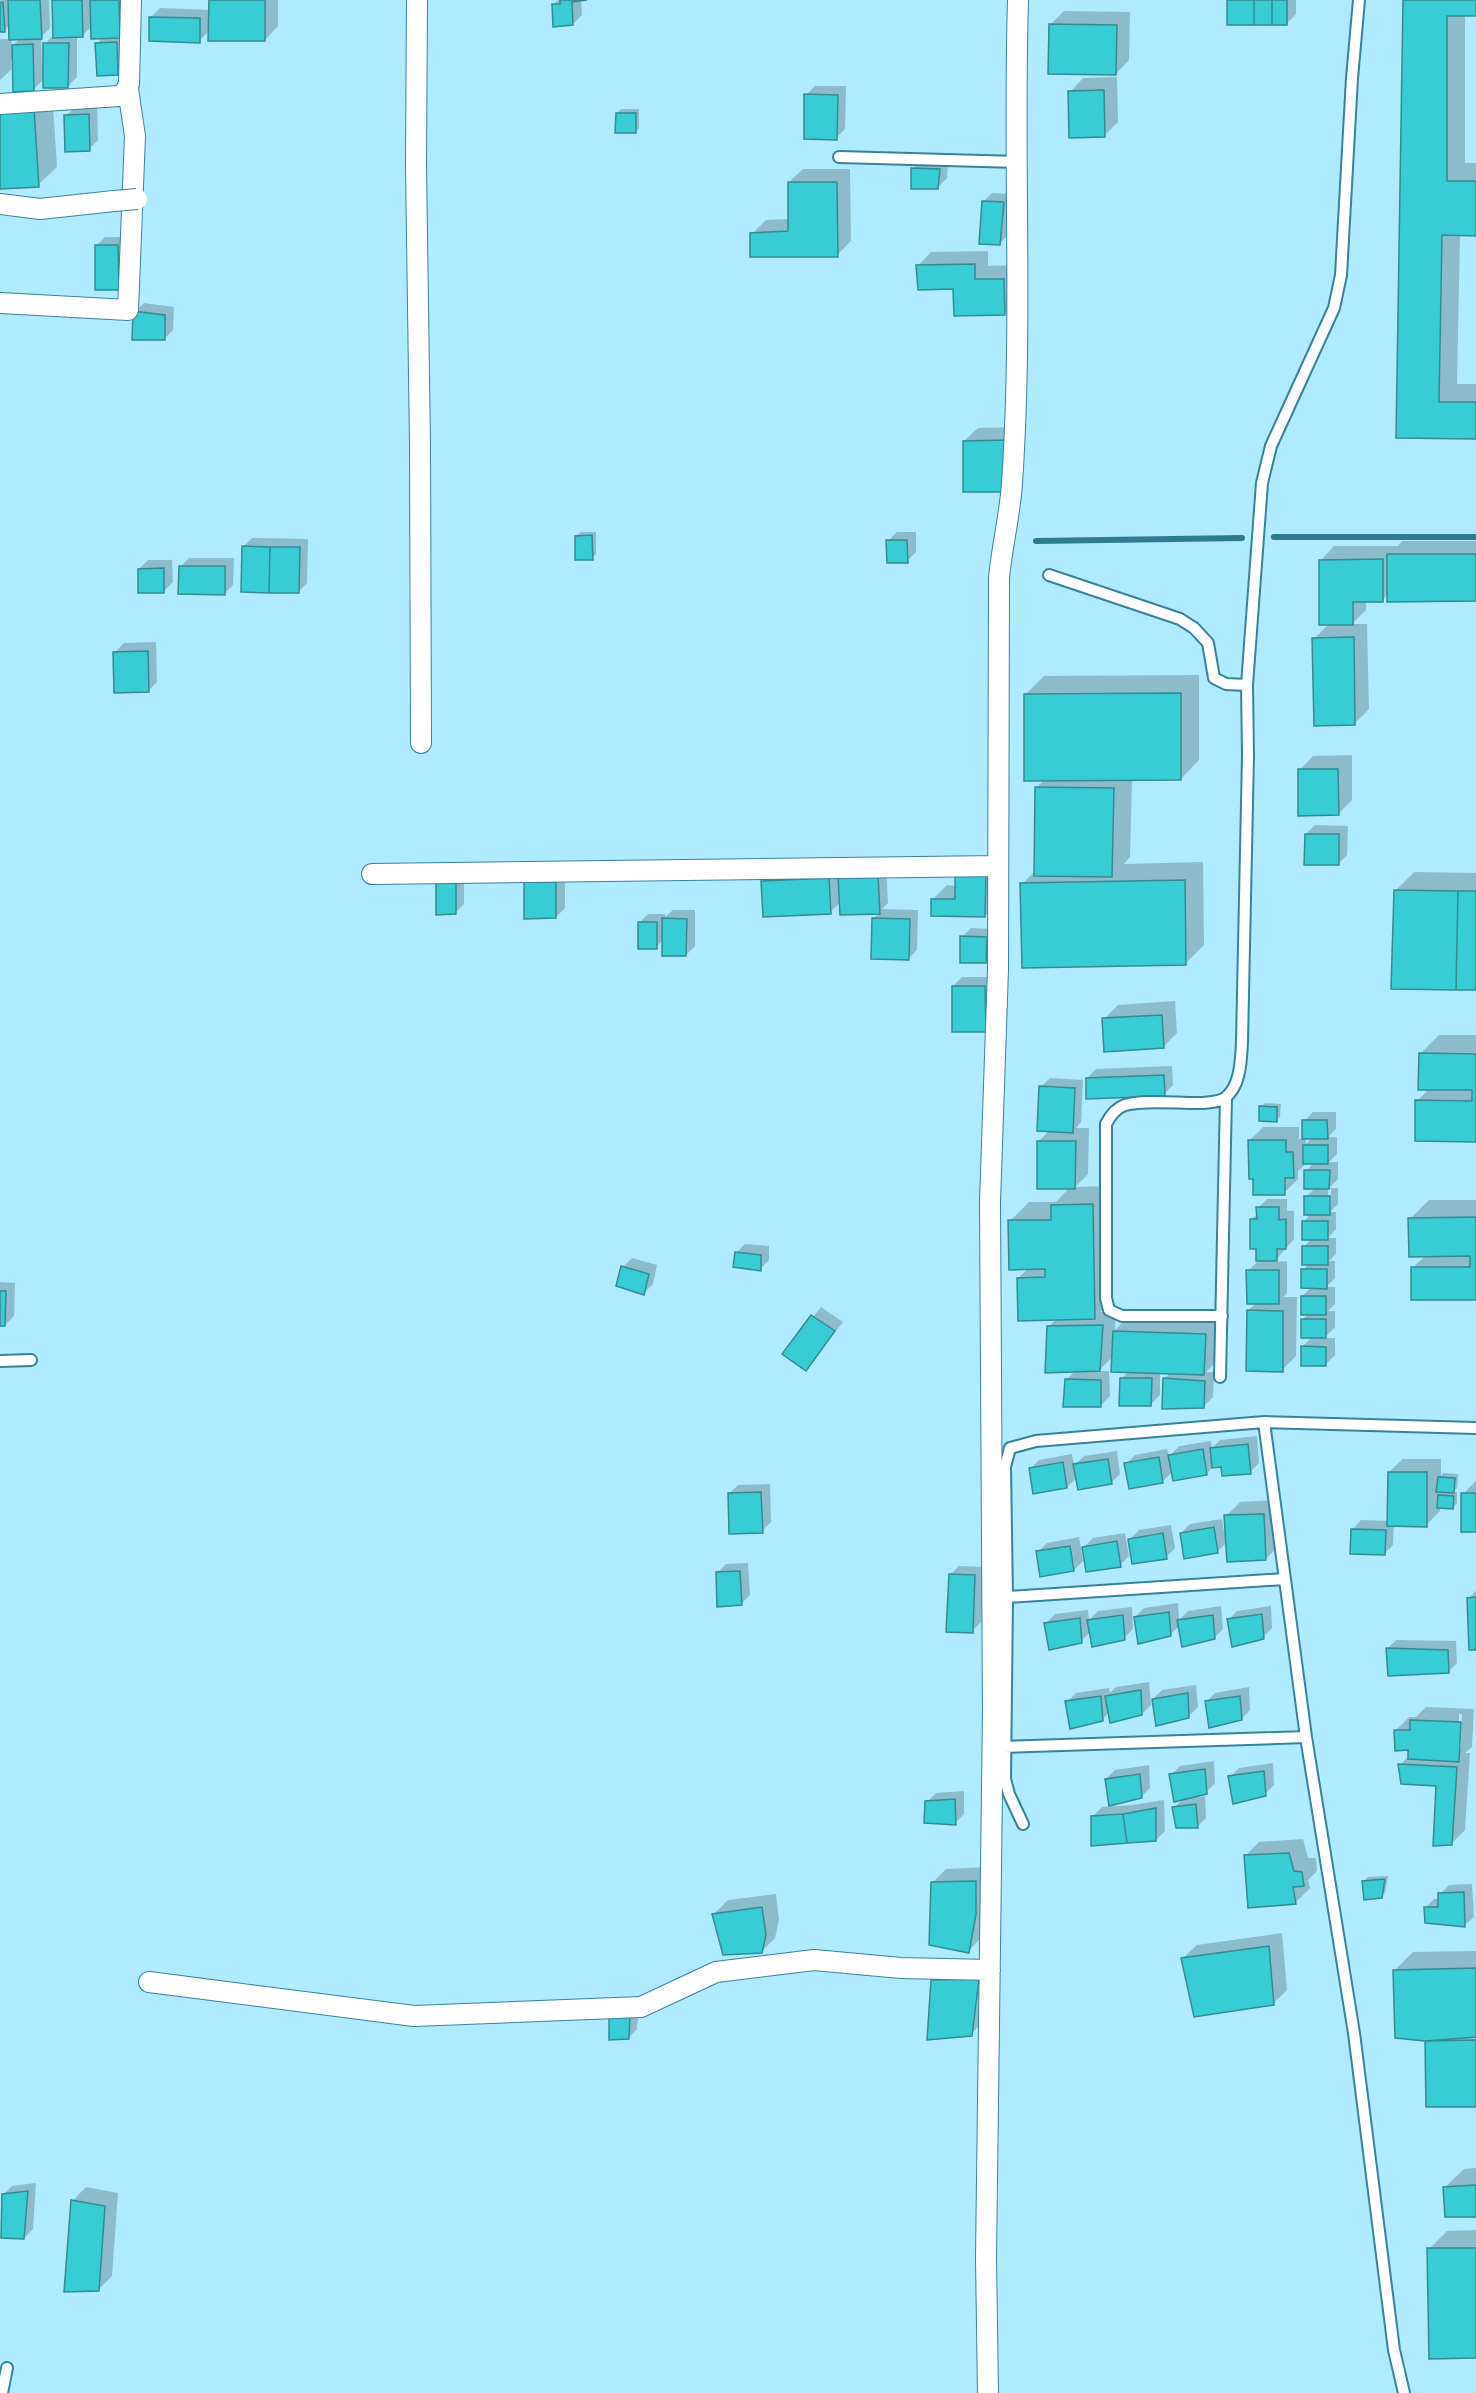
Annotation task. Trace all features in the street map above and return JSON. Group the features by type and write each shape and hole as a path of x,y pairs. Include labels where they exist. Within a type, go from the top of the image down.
{"street":[{"path":"0,303 128,310 135,136 128,88 131,0"},
{"path":"417,0 416,176 421,743"},
{"path":"988,2393 986,2258 993,1689 990,1202 998,969 999,578 1008,525 1012,481 1017,342 1018,0"},
{"path":"0,104 119,96 128,88"},
{"path":"0,204 40,209 137,199"},
{"path":"372,874 997,866"},
{"path":"149,1982 414,2016 641,2007 716,1972 814,1960 901,1968 990,1970"}],"lane":[{"path":"1220,1377 1226,1097 1236,1082 1241,1063 1248,754 1247,685 1262,483 1271,446 1334,308 1341,275 1352,78 1359,0"},
{"path":"838,157 1018,162"},
{"path":"1049,575 1106,596 1175,615 1194,628 1208,644 1214,678 1226,684 1247,685"},
{"path":"1222,1316 1122,1316 1109,1310 1105,1149 1106,1124 1109,1117 1122,1106 1210,1102 1226,1097"},
{"path":"0,1361 31,1360"},
{"path":"1264,1422 1306,1737 1354,2033 1394,2350 1404,2393"},
{"path":"1023,1824 1009,1794 1005,1779 1007,1597 1005,1467 1006,1455 1010,1448 1036,1440 1264,1422 1476,1428"},
{"path":"1007,1597 1284,1579"},
{"path":"1004,1747 1306,1737"},
{"path":"2,2393 7,2368"}],"building":[{"path":"8,0 40,0 42,39 9,40"},
{"path":"52,0 82,0 83,37 53,38"},
{"path":"90,0 119,0 120,38 91,39"},
{"path":"209,0 265,0 265,41 208,41"},
{"path":"560,0 587,0 572,2 573,25 553,27 552,4 560,4"},
{"path":"1227,0 1254,0 1254,25 1227,25"},
{"path":"1254,0 1272,0 1272,25 1254,25"},
{"path":"1272,0 1287,0 1287,25 1272,25"},
{"path":"1403,0 1476,0 1476,16 1447,16 1447,181 1476,181 1476,236 1442,235 1439,402 1476,402 1476,439 1396,438"},
{"path":"3,2 5,32 0,32 0,3"},
{"path":"149,17 200,18 200,43 149,41"},
{"path":"1049,24 1117,25 1116,75 1048,74"},
{"path":"117,42 118,75 97,76 95,43"},
{"path":"43,43 69,43 68,88 43,88"},
{"path":"33,44 34,91 13,92 12,45"},
{"path":"1104,90 1105,137 1069,138 1068,91"},
{"path":"804,94 838,95 837,140 804,139"},
{"path":"34,108 39,187 0,189 0,110"},
{"path":"616,113 636,113 636,133 615,133"},
{"path":"89,114 90,151 65,152 64,115"},
{"path":"911,168 940,169 938,189 911,189"},
{"path":"788,182 837,182 838,257 750,257 750,233 788,231"},
{"path":"982,201 1004,202 1000,245 979,244"},
{"path":"95,245 118,245 119,290 95,290"},
{"path":"975,264 975,279 1004,279 1005,315 954,316 953,289 918,290 916,265"},
{"path":"133,311 165,315 165,340 132,340"},
{"path":"1005,440 1006,492 963,492 963,441"},
{"path":"592,535 593,560 575,560 575,536"},
{"path":"886,540 907,540 908,563 887,563"},
{"path":"242,546 270,547 269,593 241,592"},
{"path":"270,547 300,547 299,593 269,593"},
{"path":"1387,554 1476,554 1476,601 1387,602"},
{"path":"1383,559 1383,602 1353,602 1353,625 1319,625 1319,560"},
{"path":"179,566 225,566 225,595 178,594"},
{"path":"164,568 164,593 138,593 138,569"},
{"path":"1354,637 1355,725 1314,726 1312,638"},
{"path":"148,651 149,692 114,693 113,652"},
{"path":"1181,693 1181,780 1024,781 1024,694"},
{"path":"1298,769 1338,769 1339,815 1298,816"},
{"path":"1035,787 1114,788 1112,877 1034,876"},
{"path":"1305,834 1339,834 1339,865 1304,865"},
{"path":"955,872 986,873 985,917 931,916 931,899 955,899"},
{"path":"878,874 880,914 840,915 838,875"},
{"path":"829,878 831,914 763,917 761,881"},
{"path":"436,880 456,880 456,914 436,915"},
{"path":"1185,880 1186,965 1022,968 1020,883"},
{"path":"524,882 556,882 556,918 524,919"},
{"path":"1394,890 1458,891 1456,990 1391,989"},
{"path":"1458,891 1476,891 1476,990 1456,990"},
{"path":"662,918 687,919 686,956 662,956"},
{"path":"872,918 910,919 909,960 871,959"},
{"path":"638,922 657,922 657,949 638,949"},
{"path":"960,936 987,937 986,963 960,963"},
{"path":"952,986 985,986 986,1032 952,1032"},
{"path":"1162,1015 1164,1048 1104,1052 1102,1018"},
{"path":"1419,1053 1476,1054 1476,1142 1415,1141 1415,1100 1472,1101 1472,1090 1418,1090"},
{"path":"1164,1075 1165,1096 1086,1099 1086,1078"},
{"path":"1039,1086 1075,1088 1073,1133 1037,1131"},
{"path":"1259,1106 1277,1107 1277,1122 1259,1121"},
{"path":"1302,1120 1327,1120 1328,1139 1302,1139"},
{"path":"1248,1140 1286,1140 1286,1152 1293,1152 1294,1178 1285,1178 1285,1195 1253,1195 1253,1179 1249,1179"},
{"path":"1037,1141 1076,1141 1075,1189 1037,1189"},
{"path":"1303,1145 1328,1145 1328,1164 1303,1164"},
{"path":"1304,1170 1330,1170 1329,1189 1304,1189"},
{"path":"1304,1196 1330,1196 1330,1215 1304,1215"},
{"path":"1093,1204 1095,1319 1018,1321 1017,1278 1045,1277 1045,1269 1009,1270 1008,1220 1051,1220 1051,1205"},
{"path":"1256,1207 1279,1207 1279,1220 1286,1219 1286,1249 1277,1249 1277,1261 1256,1261 1256,1249 1250,1249 1250,1219 1257,1219"},
{"path":"1476,1217 1476,1300 1411,1300 1411,1267 1470,1267 1470,1256 1409,1257 1408,1218"},
{"path":"1302,1221 1328,1221 1328,1240 1302,1240"},
{"path":"1302,1246 1328,1246 1328,1265 1302,1265"},
{"path":"735,1252 761,1255 761,1271 733,1267"},
{"path":"621,1266 649,1274 644,1295 616,1286"},
{"path":"1301,1269 1327,1269 1327,1289 1301,1288"},
{"path":"1246,1270 1279,1270 1279,1304 1247,1304"},
{"path":"0,1291 6,1291 5,1326 0,1326"},
{"path":"1301,1296 1326,1296 1326,1315 1301,1315"},
{"path":"1247,1310 1283,1311 1283,1372 1246,1371"},
{"path":"811,1315 835,1331 806,1371 782,1354"},
{"path":"1301,1319 1326,1319 1326,1338 1301,1338"},
{"path":"1103,1325 1100,1371 1045,1373 1047,1326"},
{"path":"1113,1331 1206,1334 1204,1375 1111,1372"},
{"path":"1301,1346 1326,1347 1326,1366 1301,1366"},
{"path":"1120,1378 1152,1378 1151,1406 1119,1406"},
{"path":"1163,1378 1205,1381 1204,1408 1162,1409"},
{"path":"1065,1379 1101,1380 1101,1407 1063,1407"},
{"path":"1248,1444 1251,1474 1222,1476 1221,1467 1212,1468 1210,1448"},
{"path":"1203,1449 1207,1475 1173,1481 1168,1455"},
{"path":"1159,1457 1163,1483 1129,1489 1124,1463"},
{"path":"1108,1459 1112,1484 1078,1490 1073,1464"},
{"path":"1063,1462 1067,1488 1033,1494 1029,1468"},
{"path":"1388,1472 1427,1472 1427,1527 1387,1526"},
{"path":"1438,1477 1455,1478 1454,1493 1436,1492"},
{"path":"761,1492 763,1533 729,1534 728,1493"},
{"path":"1461,1493 1476,1493 1476,1532 1461,1532"},
{"path":"1438,1495 1454,1496 1453,1509 1437,1508"},
{"path":"1264,1514 1266,1560 1227,1562 1224,1515"},
{"path":"1214,1527 1218,1553 1184,1559 1180,1533"},
{"path":"1351,1529 1386,1530 1385,1555 1350,1554"},
{"path":"1163,1533 1167,1559 1132,1564 1128,1539"},
{"path":"1117,1541 1121,1567 1086,1572 1082,1547"},
{"path":"1070,1546 1074,1571 1040,1577 1036,1551"},
{"path":"740,1571 742,1605 717,1607 716,1572"},
{"path":"949,1574 975,1575 973,1633 946,1632"},
{"path":"1476,1597 1476,1650 1469,1650 1467,1598"},
{"path":"1169,1612 1171,1636 1138,1644 1134,1617"},
{"path":"1262,1614 1264,1639 1232,1647 1227,1619"},
{"path":"1123,1615 1125,1640 1092,1647 1087,1620"},
{"path":"1213,1615 1215,1639 1182,1647 1177,1620"},
{"path":"1080,1618 1082,1643 1049,1650 1044,1623"},
{"path":"1386,1648 1448,1650 1449,1673 1388,1676"},
{"path":"1141,1690 1142,1715 1110,1723 1105,1696"},
{"path":"1188,1693 1189,1718 1156,1726 1152,1699"},
{"path":"1101,1696 1103,1721 1070,1729 1065,1701"},
{"path":"1240,1696 1242,1720 1209,1728 1205,1701"},
{"path":"1410,1720 1461,1722 1459,1762 1408,1759 1408,1750 1395,1751 1394,1730 1410,1730"},
{"path":"1398,1764 1457,1767 1452,1845 1433,1846 1436,1786 1401,1784"},
{"path":"1205,1769 1207,1794 1174,1802 1169,1774"},
{"path":"1264,1771 1266,1796 1233,1804 1228,1776"},
{"path":"1140,1774 1142,1798 1109,1806 1105,1779"},
{"path":"955,1799 956,1825 924,1823 925,1801"},
{"path":"1196,1804 1198,1828 1176,1828 1172,1807"},
{"path":"1156,1808 1156,1841 1127,1843 1123,1814"},
{"path":"1123,1814 1127,1843 1091,1846 1091,1816"},
{"path":"1289,1853 1294,1871 1302,1872 1304,1886 1293,1887 1296,1904 1248,1908 1244,1855"},
{"path":"1385,1879 1382,1898 1364,1900 1362,1881"},
{"path":"976,1881 976,1914 969,1953 929,1945 931,1882"},
{"path":"1464,1892 1465,1927 1425,1923 1424,1907 1438,1907 1438,1893"},
{"path":"762,1907 766,1935 762,1953 723,1955 712,1914"},
{"path":"1269,1946 1274,2005 1194,2017 1181,1958"},
{"path":"1476,1968 1476,2037 1425,2041 1395,2038 1393,1970"},
{"path":"979,1979 972,2036 927,2040 931,1980"},
{"path":"630,2014 629,2039 609,2040 609,2015"},
{"path":"1476,2040 1476,2107 1426,2107 1425,2041"},
{"path":"1476,2185 1476,2217 1445,2217 1443,2187"},
{"path":"28,2191 24,2239 1,2238 2,2194"},
{"path":"71,2200 105,2206 99,2291 64,2292"},
{"path":"1427,2248 1476,2248 1476,2358 1429,2359"}],"waterway":[{"path":"1274,537 1476,537"},
{"path":"1036,541 1242,538"}]}
